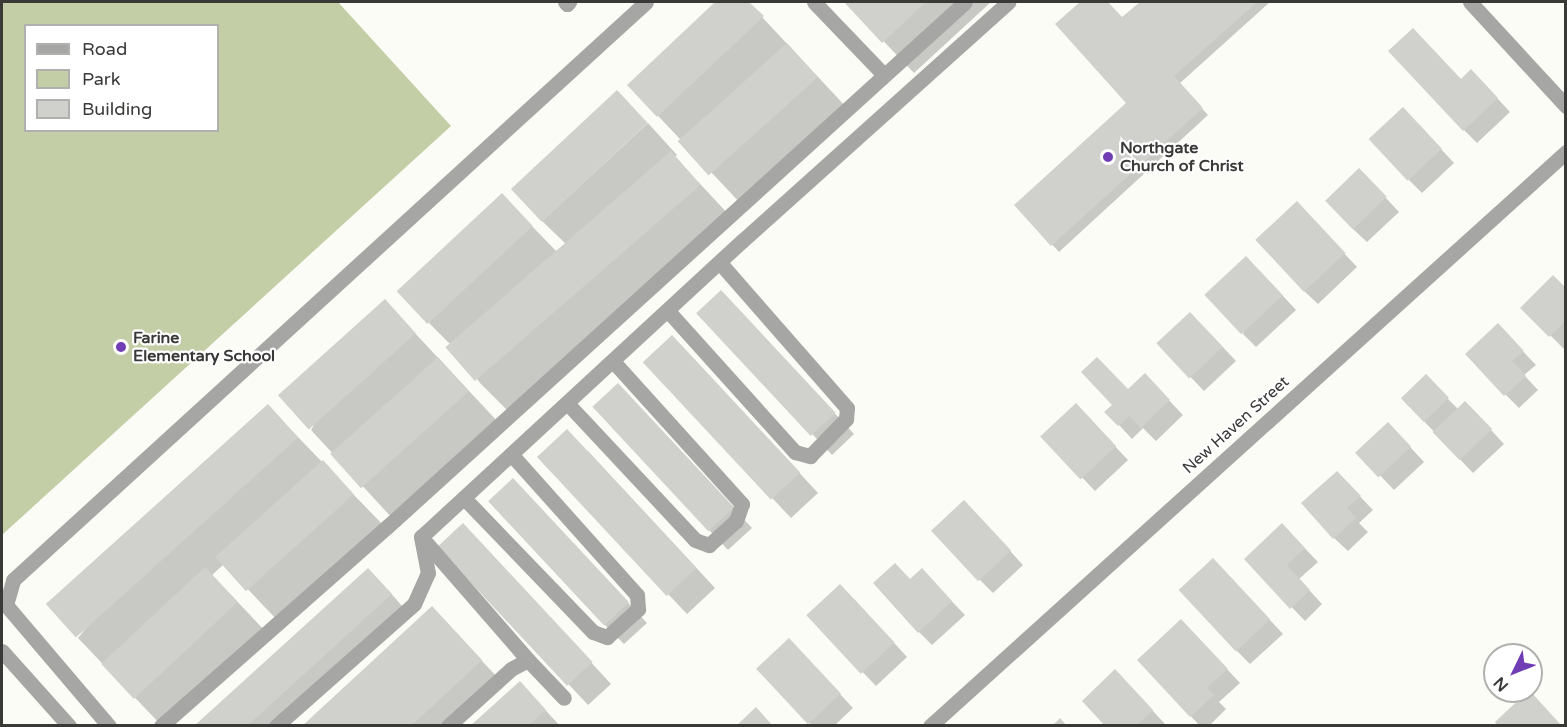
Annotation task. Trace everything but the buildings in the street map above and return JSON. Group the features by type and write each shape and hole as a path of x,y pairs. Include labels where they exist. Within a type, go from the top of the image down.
{"street":[{"path":"109,726 6,605 13,580 646,2"},
{"path":"814,2 884,74"},
{"path":"161,726 396,518 965,2"},
{"path":"421,537 1008,2"},
{"path":"1470,2 1566,106"},
{"name":"New Haven Street","path":"930,726 1566,152"},
{"path":"668,311 795,452 810,456 846,419 847,408 720,263"},
{"path":"567,403 695,540 709,545 736,521 742,504 613,361"},
{"path":"464,498 592,632 606,637 638,609 637,594 511,454"},
{"path":"421,537 564,698"},
{"path":"276,726 414,604 428,573 421,537"},
{"path":"2,651 69,726"},
{"path":"448,726 511,669 528,660"}],"green space":[{"name":"Farine Elementary School","path":"2,2 338,2 451,126 2,535"}],"place":[{"name":"Northgate Church of Christ","path":"1108,157"},
{"name":"Farine Elementary School","path":"121,347"}]}
